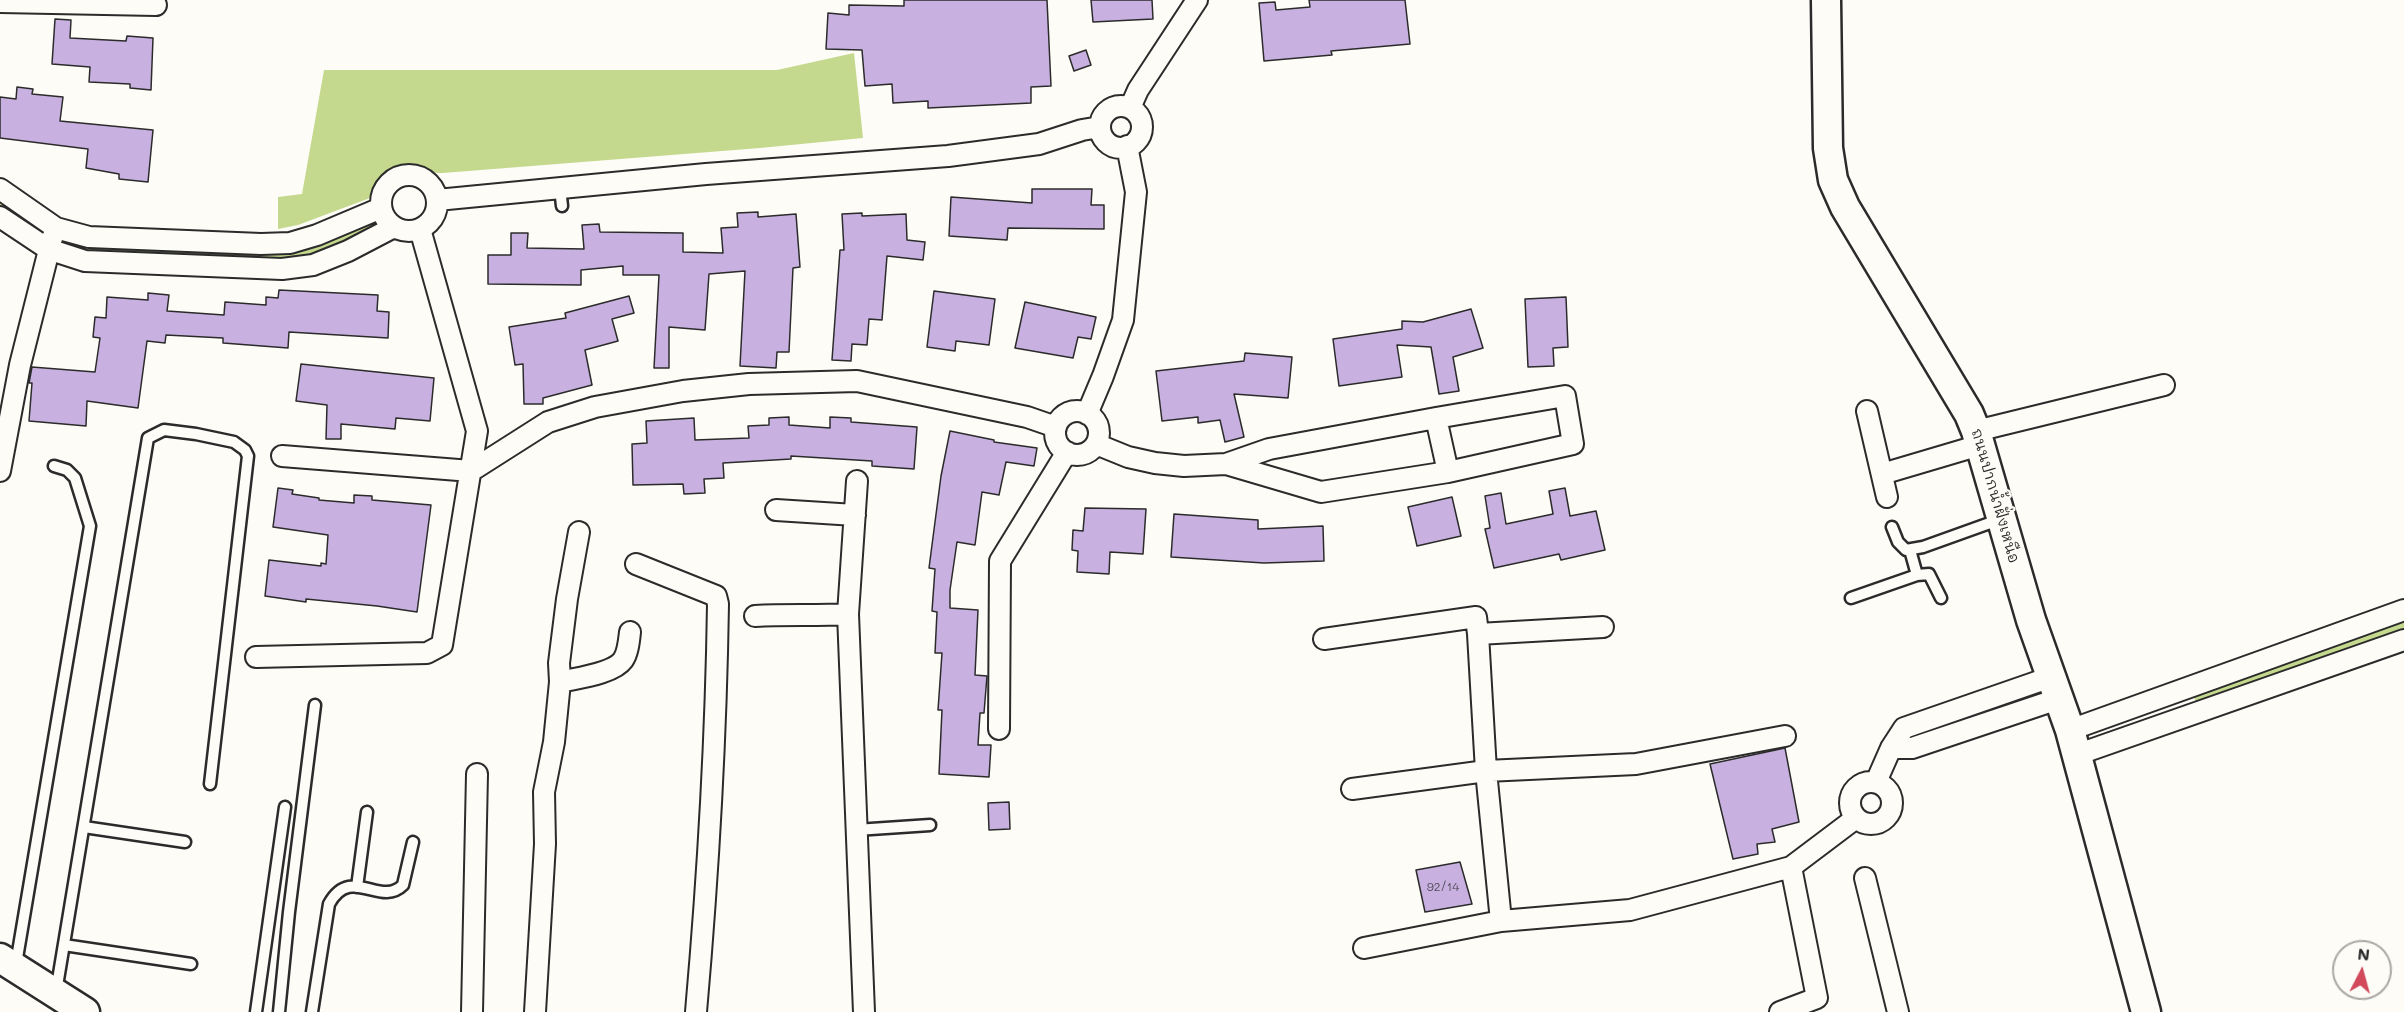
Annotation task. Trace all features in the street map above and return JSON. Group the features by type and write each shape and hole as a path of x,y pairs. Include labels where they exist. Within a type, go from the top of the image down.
{"street":[{"path":"1130,108 1138,90 1197,0"},
{"name":"ถนนปากน้ำฝั่งเหนือ","path":"1826,0 1828,148 1833,180 1845,207 1969,414 2031,620 2073,743 2146,1012"},
{"path":"0,2 156,5"},
{"path":"1123,106 1130,108 1139,117 1141,130 1135,142 1127,146 1116,147 1104,140 1100,127 1104,114 1109,109 1123,106"},
{"path":"437,200 561,197 706,174 948,156 1039,144 1082,130 1100,127"},
{"path":"1087,414 1123,320 1136,192 1127,146"},
{"path":"404,175 425,180 434,191 437,200 432,219 420,229 406,231 394,227 387,221 381,208 382,193 386,187 404,175"},
{"path":"0,189 56,228 89,237 261,244 290,243 316,236 381,208"},
{"path":"0,217 48,249 85,261 282,269 313,265 348,251 394,227"},
{"path":"0,471 20,365 48,249 56,228"},
{"path":"256,657 427,653 441,645 477,431 420,229"},
{"path":"282,456 471,471 548,422 595,407 683,391 749,384 857,381 1004,411 1056,427"},
{"path":"1882,474 1978,438 2164,385"},
{"path":"1096,444 1128,457 1155,463 1184,466 1226,464 1269,449 1436,417 1565,396 1574,444 1448,472 1321,492 1226,464"},
{"path":"1081,411 1096,424 1098,437 1096,444 1085,453 1078,455 1067,452 1056,440 1056,427 1062,416 1081,411"},
{"path":"1867,411 1887,497"},
{"path":"1436,417 1448,472"},
{"path":"999,729 1000,561 1067,452"},
{"path":"857,481 848,614 864,1012"},
{"path":"776,510 855,515"},
{"path":"535,1012 545,844 544,792 554,742 560,682 559,663 579,532"},
{"path":"636,564 716,596 718,604 717,695 709,855 696,1012"},
{"path":"2073,743 2404,610"},
{"path":"755,616 848,614"},
{"path":"1324,639 1476,617 1486,771 1501,921"},
{"path":"1478,634 1603,627"},
{"path":"560,682 608,671 622,661 630,632"},
{"path":"2073,743 2404,639"},
{"path":"1876,782 1891,748 1912,748 2054,688"},
{"path":"1352,789 1486,771 1636,764 1785,736"},
{"path":"472,1012 477,774"},
{"path":"1876,782 1888,790 1892,796 1892,810 1888,816 1876,824 1869,825 1856,819 1850,806 1852,793 1862,783 1876,782"},
{"path":"1364,948 1501,921 1630,910 1791,867 1856,819"},
{"path":"1780,1012 1817,998 1791,867"},
{"path":"1865,878 1898,1012"},
{"path":"8,963 85,1012"}],"lane":[{"path":"56,993 148,438 164,430 234,442 245,450 248,456 210,784"},
{"path":"8,963 90,526 75,478 67,470 54,465"},
{"path":"1892,527 1898,542 1906,550 1910,550 1923,548 2002,519"},
{"path":"1910,550 1917,576"},
{"path":"1851,598 1929,574 1941,597"},
{"path":"279,1012 315,705"},
{"path":"256,1012 285,807"},
{"path":"357,887 367,812"},
{"path":"856,830 930,825"},
{"path":"84,827 185,842"},
{"path":"312,1012 329,904 335,892 343,887 390,892 399,890 403,885 413,842"},
{"path":"64,945 191,964"}],"green space":[{"path":"854,53 863,138 443,173 396,171 380,176 370,198 298,225 278,229 278,197 302,194 324,70 777,70"},
{"path":"0,196 39,224 32,233 0,212"},
{"path":"374,216 379,227 309,257 276,261 102,254 73,250 76,239 258,251"},
{"path":"2404,616 2404,633 2198,707 2192,692"}],"building":[{"path":"904,0 1047,0 1051,86 1031,87 1031,103 928,108 928,101 893,103 892,84 865,86 862,50 826,49 828,13 849,15 849,5 904,6"},
{"path":"1091,0 1152,0 1153,19 1093,22"},
{"path":"1309,0 1405,0 1410,44 1331,51 1332,55 1264,61 1259,3 1275,2 1276,10 1310,7"},
{"path":"55,19 71,20 70,38 126,41 127,36 153,38 151,90 130,88 130,84 89,82 90,67 52,64"},
{"path":"1086,50 1091,65 1074,71 1069,56"},
{"path":"17,87 33,89 32,94 63,97 60,121 153,130 148,182 119,179 119,174 86,168 88,149 0,138 0,97 16,99"},
{"path":"1032,189 1092,189 1091,205 1104,205 1104,229 1008,228 1007,240 949,236 951,197 1032,203"},
{"path":"758,212 758,217 796,214 800,267 793,268 789,352 777,352 776,368 740,366 745,271 709,274 705,330 669,327 669,368 654,368 659,275 623,275 623,266 581,270 581,285 488,284 488,255 511,255 511,233 528,233 527,248 584,249 582,225 599,224 600,232 683,233 683,252 723,253 721,228 738,227 737,213"},
{"path":"862,213 862,216 906,214 907,240 925,242 923,260 887,256 882,320 869,319 867,345 852,344 851,361 832,360 840,250 844,250 842,214"},
{"path":"279,290 378,295 377,311 389,312 388,338 289,332 288,348 223,343 223,338 166,335 165,343 147,341 138,408 87,401 86,426 29,421 32,383 29,383 32,367 95,372 100,338 93,337 95,317 106,318 107,297 148,300 148,293 169,295 167,311 224,315 225,302 266,305 266,297 278,298"},
{"path":"934,291 995,299 989,345 956,341 955,351 927,347"},
{"path":"629,296 634,313 612,319 618,341 585,350 592,385 543,398 543,404 524,404 523,364 515,365 509,327 566,318 565,313"},
{"path":"1566,297 1568,347 1553,348 1554,366 1528,367 1525,299"},
{"path":"1025,302 1096,317 1091,339 1078,337 1073,358 1015,348"},
{"path":"1471,309 1483,348 1453,357 1459,391 1439,394 1431,347 1397,345 1402,377 1339,386 1333,339 1402,329 1402,321 1423,322"},
{"path":"1245,353 1292,357 1288,398 1234,394 1244,437 1225,442 1220,420 1198,423 1198,417 1162,421 1156,371 1244,361"},
{"path":"301,364 434,378 430,421 396,418 395,429 341,424 341,439 326,439 327,405 296,401"},
{"path":"789,417 789,425 830,428 830,417 851,418 851,422 917,427 914,469 872,466 872,461 791,456 791,459 723,463 724,478 704,479 705,493 684,494 683,484 633,485 632,444 647,443 646,421 694,418 695,440 749,438 748,426 769,425 769,418"},
{"path":"950,431 994,440 994,442 1037,448 1034,466 1006,462 999,495 982,492 975,545 957,542 950,590 950,608 978,610 975,675 987,676 984,713 980,713 978,745 991,745 989,777 939,774 942,710 938,710 942,653 935,653 937,612 932,611 935,569 929,568 941,476"},
{"path":"278,488 293,490 292,494 319,498 319,500 354,503 354,495 372,496 372,500 431,505 417,612 265,596 269,560 321,566 321,563 326,564 328,535 273,527"},
{"path":"1565,488 1570,516 1596,511 1605,550 1561,560 1559,554 1494,568 1485,529 1490,528 1485,496 1501,493 1506,524 1553,514 1549,491"},
{"path":"1452,497 1461,536 1417,546 1408,507"},
{"path":"1085,508 1146,509 1143,554 1110,552 1109,574 1077,572 1078,551 1072,550 1073,530 1083,531"},
{"path":"1174,514 1258,520 1258,529 1323,526 1324,561 1264,563 1171,557"},
{"path":"1785,748 1799,822 1772,829 1775,842 1757,844 1758,854 1733,859 1710,764"},
{"path":"1009,802 1010,829 989,830 988,803"},
{"path":"1460,862 1472,904 1425,912 1416,870"}]}
